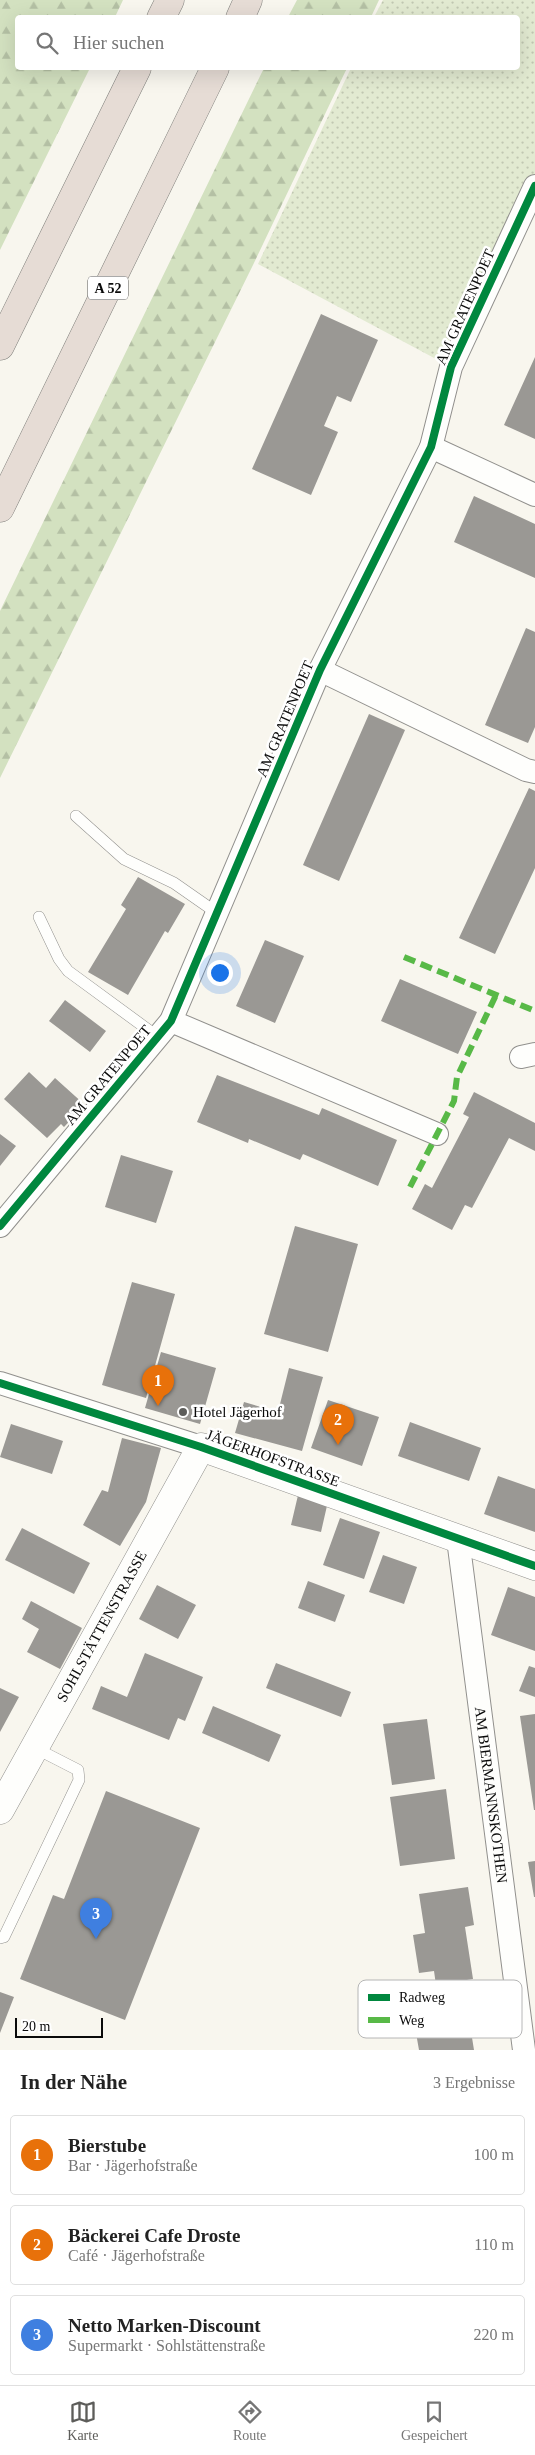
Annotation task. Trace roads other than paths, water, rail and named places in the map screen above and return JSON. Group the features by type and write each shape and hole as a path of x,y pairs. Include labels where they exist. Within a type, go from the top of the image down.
{"highway":[{"path":"163,15 170,0"},
{"path":"241,15 248,0"},
{"path":"0,346 136,70"},
{"name":"A 52","path":"0,508 214,70"}],"street":[{"name":"AM GRATENPOET","path":"0,1226 165,1029 217,913 320,670 431,447 451,367 535,186"},
{"path":"431,447 535,495"},
{"name":"AM GRATENPOET","path":"320,670 526,770 535,772"},
{"name":"AM GRATENPOET","path":"165,1029 437,1134"},
{"name":"JÄGERHOFSTRASSE","path":"0,1383 201,1447 535,1566"},
{"name":"SOHLSTÄTTENSTRASSE","path":"1,1806 201,1447"},
{"name":"AM BIERMANNSKOTHEN","path":"458,1539 515,1980"},
{"name":"AM BIERMANNSKOTHEN","path":"522,2035 524,2050"}],"lane":[{"path":"76,816 124,859 174,883 217,913"},
{"path":"39,917 59,959 68,971 165,1029"},
{"path":"0,1938 4,1937 79,1780 78,1770 35,1748"}],"place":[{"name":"Bierstube","path":"158,1406"},
{"name":"Hotel Jägerhof","path":"183,1412"},
{"name":"Bäckerei Cafe Droste","path":"338,1445"},
{"name":"Netto Marken-Discount","path":"96,1939"}]}
